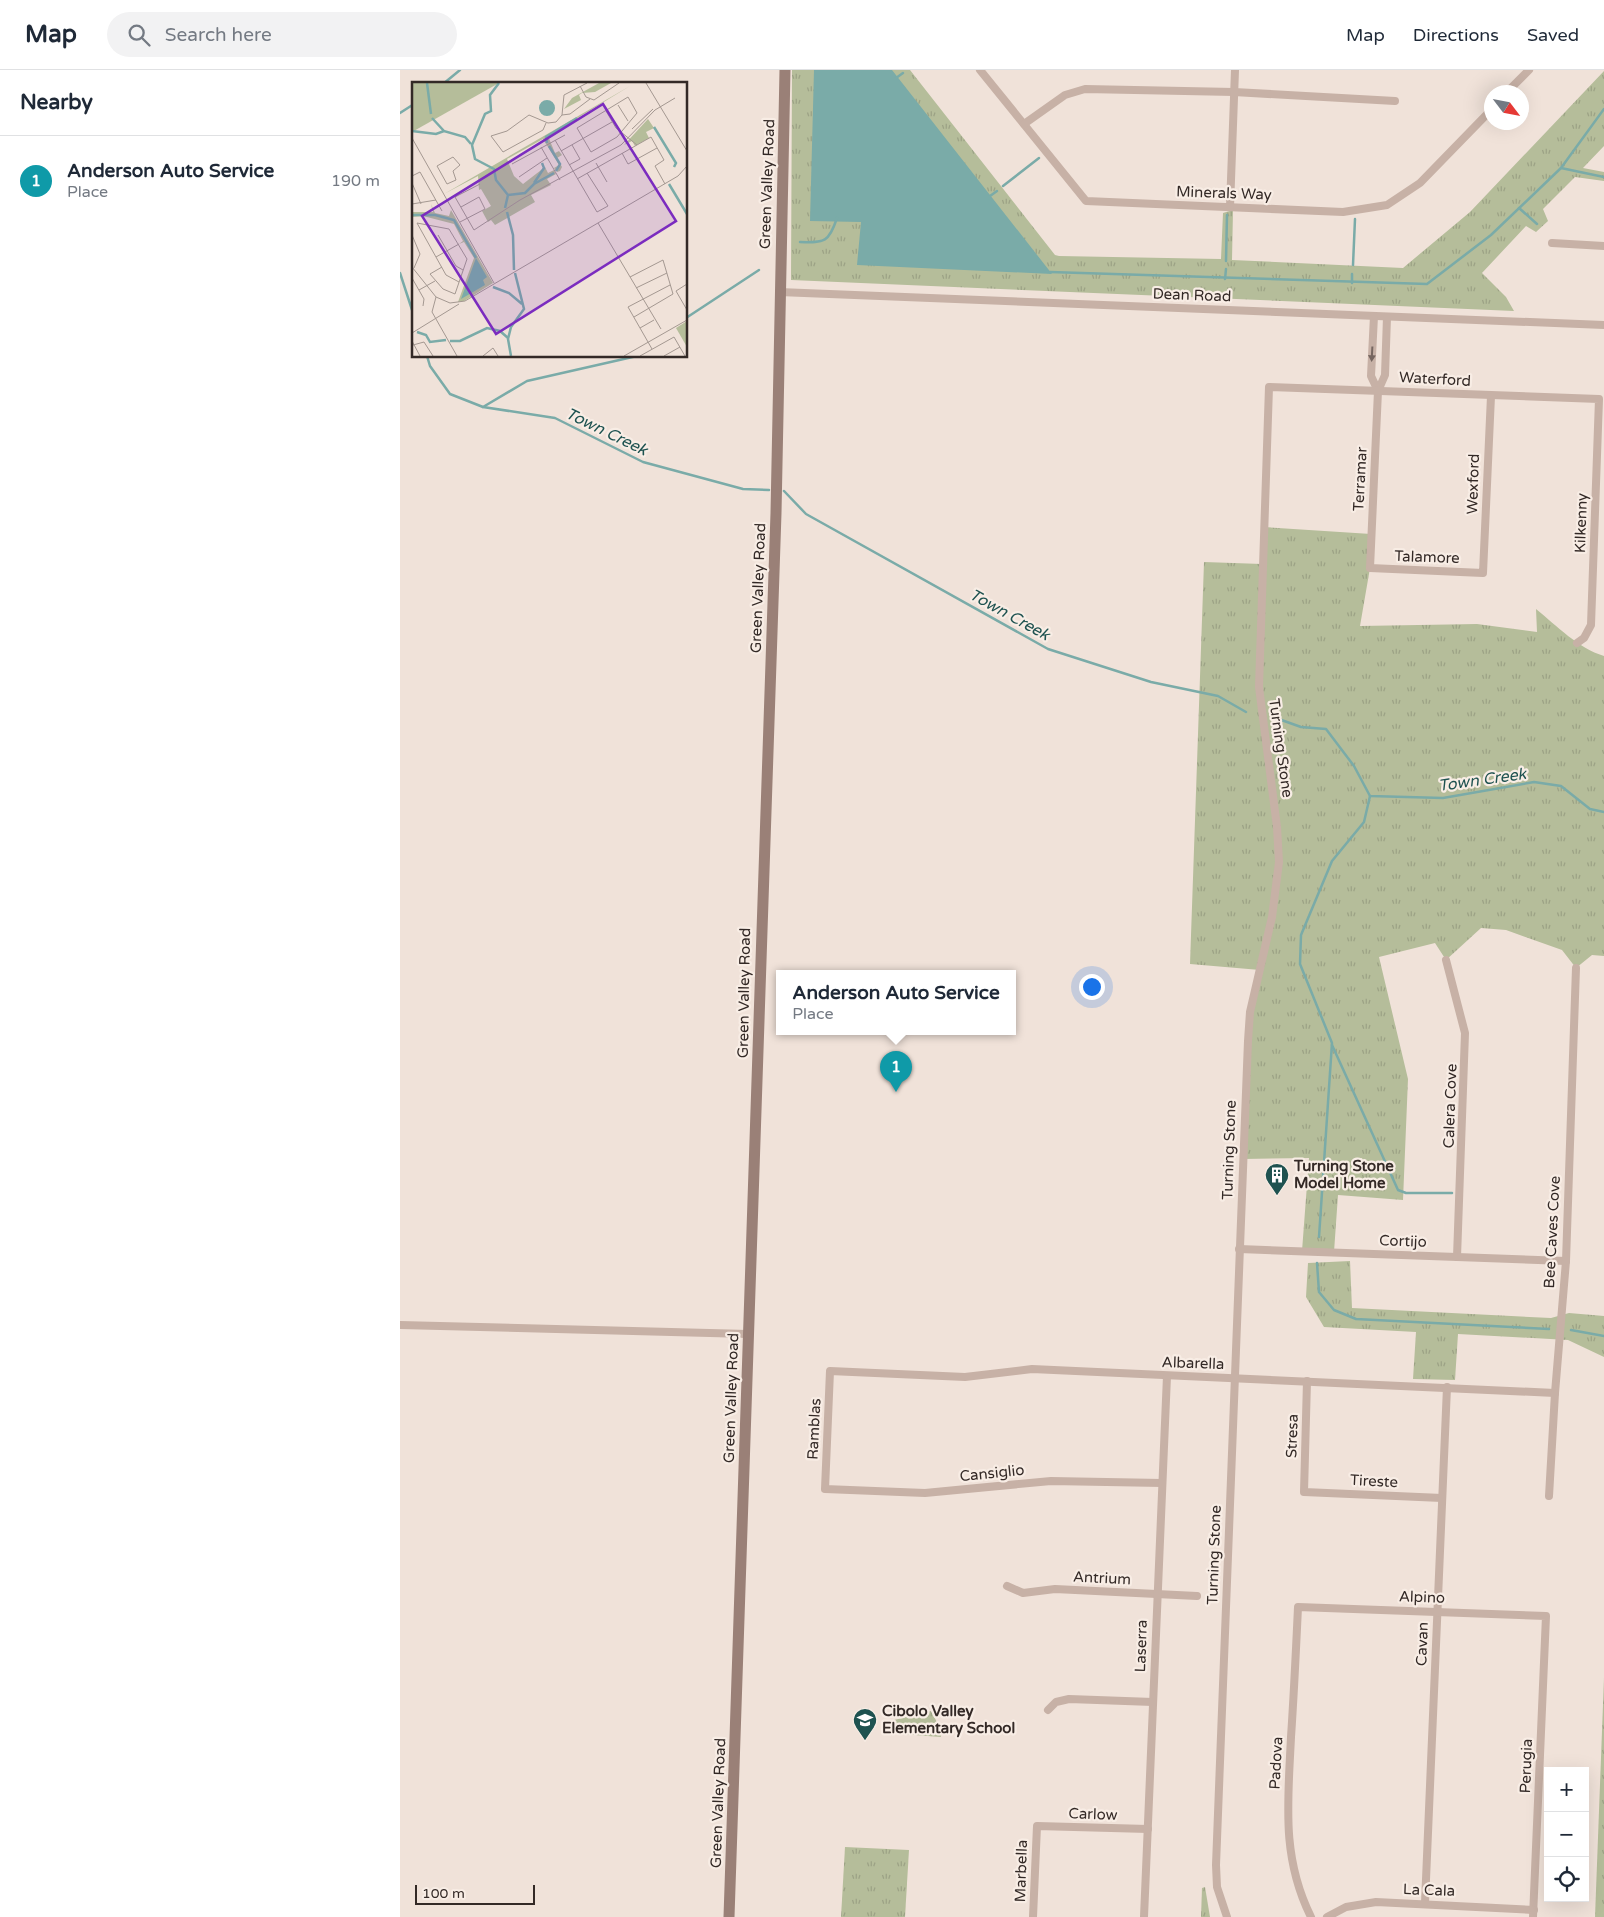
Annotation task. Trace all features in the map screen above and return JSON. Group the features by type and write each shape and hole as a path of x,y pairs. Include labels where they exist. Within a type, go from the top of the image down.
{"street":[{"name":"Green Valley Road","path":"729,1917 776,513 785,70"},
{"name":"Minerals Way","path":"980,70 1086,201 1343,212 1387,206 1420,182 1484,117"},
{"path":"1230,207 1235,70"},
{"path":"1515,85 1529,70"},
{"path":"1024,124 1065,95 1084,89 1234,92 1395,101"},
{"path":"1552,243 1604,246"},
{"name":"Dean Road","path":"779,292 1604,325"},
{"name":"Terramar","path":"1374,316 1372,376 1378,391"},
{"name":"Terramar","path":"1370,568 1378,391 1385,375 1387,317"},
{"name":"Waterford","path":"1269,387 1599,399"},
{"name":"Turning Stone","path":"1227,1917 1217,1887 1216,1866 1239,1248 1250,1012 1276,896 1279,862 1278,827 1259,687 1259,622 1269,387"},
{"name":"Wexford","path":"1483,573 1491,396"},
{"name":"Kilkenny","path":"1577,643 1584,638 1590,625 1599,399"},
{"name":"Talamore","path":"1370,568 1483,573"},
{"name":"Calera Cove","path":"1446,960 1465,1033 1457,1257"},
{"name":"Bee Caves Cove","path":"1549,1496 1566,1261 1576,968"},
{"name":"Cortijo","path":"1239,1248 1566,1261"},
{"path":"400,1325 748,1334"},
{"name":"Albarella","path":"830,1371 965,1377 1032,1369 1555,1393"},
{"name":"Ramblas","path":"825,1489 830,1371"},
{"name":"Laserra","path":"1144,1917 1167,1376"},
{"name":"Stresa","path":"1304,1492 1307,1381"},
{"name":"Cavan","path":"1425,1903 1447,1387"},
{"name":"Cansiglio","path":"825,1489 925,1493 1051,1481 1162,1482"},
{"name":"Tireste","path":"1304,1492 1442,1498"},
{"name":"Antrium","path":"1007,1586 1023,1593 1055,1589 1197,1596"},
{"name":"Alpino","path":"1298,1607 1546,1616"},
{"name":"Padova","path":"1298,1607 1288,1819 1291,1864 1303,1902 1311,1917"},
{"name":"Perugia","path":"1534,1913 1546,1616"},
{"path":"1048,1710 1056,1702 1069,1699 1152,1702"},
{"name":"Carlow","path":"1037,1826 1148,1829"},
{"name":"Marbella","path":"1033,1917 1037,1826"},
{"name":"La Cala","path":"1327,1917 1346,1907 1360,1903 1425,1903 1534,1913"}],"green space":[{"path":"792,70 910,70 1055,255 1059,256 1221,259 1223,213 1233,210 1232,260 1403,268 1470,212 1604,71 1604,146 1583,168 1604,172 1604,181 1575,177 1543,209 1548,221 1536,232 1526,226 1482,273 1506,297 1514,311 791,280"},
{"path":"1264,527 1371,534 1370,568 1360,626 1477,624 1537,632 1536,609 1585,648 1604,656 1604,956 1592,955 1576,968 1562,950 1506,930 1481,928 1446,960 1435,943 1379,957 1408,1079 1403,1200 1338,1195 1334,1252 1302,1251 1309,1158 1243,1159 1248,1041 1260,970 1190,964 1204,562 1262,564"},
{"path":"1350,1261 1352,1308 1551,1318 1569,1313 1604,1316 1604,1357 1568,1340 1458,1334 1455,1380 1413,1379 1416,1332 1324,1327 1306,1297 1308,1263"},
{"path":"1604,1678 1604,1917 1595,1917"},
{"path":"931,1711 939,1726 941,1737 901,1734 896,1725 890,1721"},
{"path":"845,1847 909,1850 905,1917 841,1917"},
{"path":"1205,1887 1210,1917 1201,1917 1202,1888"}],"water":[{"path":"814,70 892,70 1052,274 857,265 861,222 810,221"}],"waterway":[{"path":"445,82 460,70"},
{"path":"896,78 903,73"},
{"path":"400,113 412,105"},
{"path":"1050,272 1427,284 1491,235 1561,168 1604,109"},
{"path":"1003,186 1039,158"},
{"path":"1561,168 1604,177"},
{"path":"990,196 997,191"},
{"path":"1519,208 1537,224"},
{"path":"1226,261 1227,215"},
{"path":"800,242 815,242 825,239 831,232 837,218"},
{"path":"1353,265 1355,219"},
{"path":"1225,279 1226,269"},
{"path":"688,317 759,270"},
{"name":"Town Creek","path":"400,273 412,310"},
{"path":"1352,274 1352,283"},
{"name":"Town Creek","path":"428,358 430,366 450,394 483,407 555,418 643,462 743,489 769,490"},
{"path":"483,407 527,381 628,358"},
{"name":"Town Creek","path":"784,491 806,514 1048,649 1151,682 1218,696 1246,712"},
{"name":"Town Creek","path":"1273,717 1301,727 1326,729 1354,766 1370,796 1443,798 1534,782 1561,786 1590,809 1604,812"},
{"path":"1319,1237 1332,1043 1300,964 1301,935 1332,861 1364,822 1370,796"},
{"path":"1332,1045 1398,1190 1406,1193 1452,1193"},
{"path":"1317,1263 1319,1292 1334,1310 1356,1319 1549,1329"},
{"path":"1571,1330 1604,1336"}],"place":[{"name":"Anderson Auto Service","path":"896,1092"},
{"name":"Turning Stone Model Home","path":"1277,1196"},
{"name":"Cibolo Valley Elementary School","path":"865,1741"}]}
